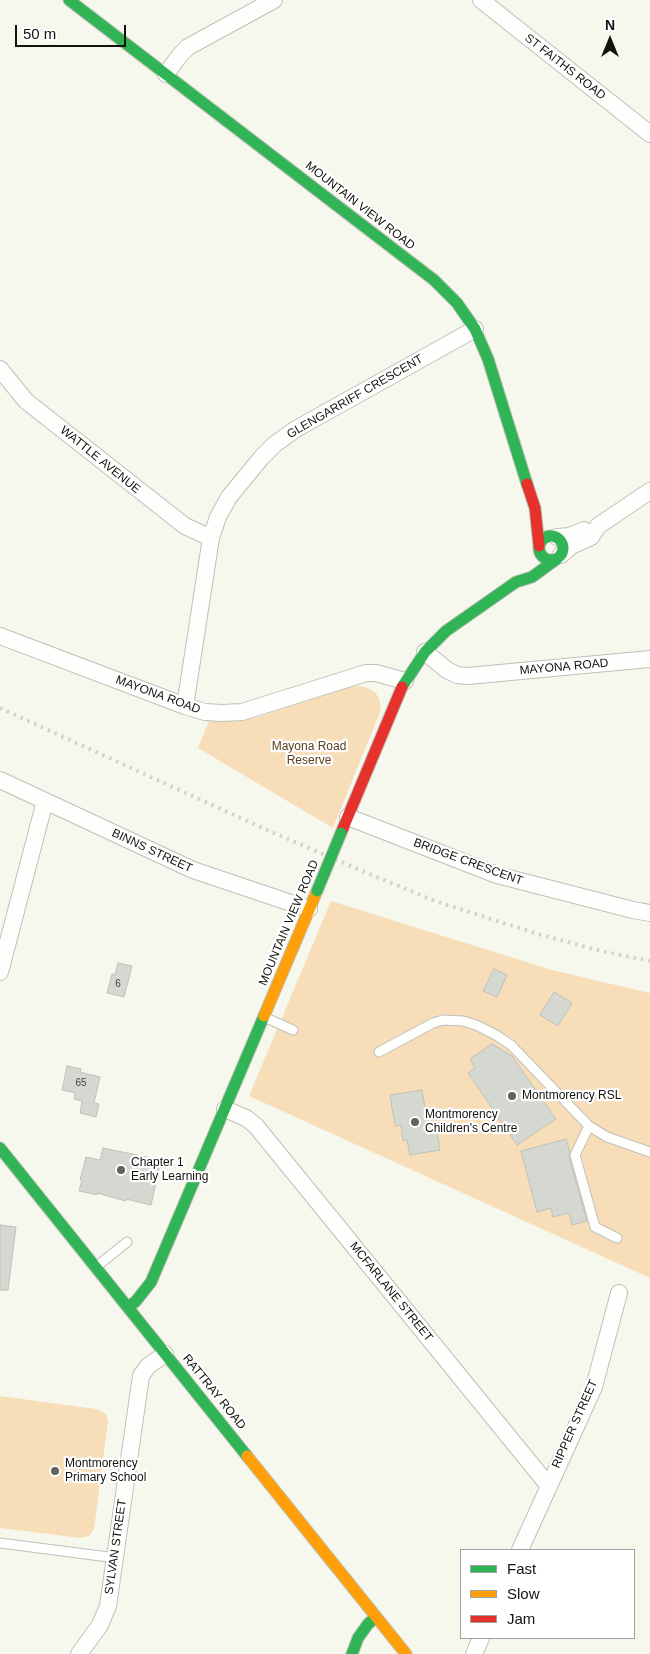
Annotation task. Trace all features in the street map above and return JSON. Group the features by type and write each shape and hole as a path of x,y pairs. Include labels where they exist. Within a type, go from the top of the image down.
{"street":[{"name":"MOUNTAIN VIEW ROAD","path":"69,0 434,280 457,303 475,329 492,373 535,508 539,547 533,562 520,574 516,582"},
{"path":"166,74 188,47 274,0"},
{"name":"ST FAITHS ROAD","path":"481,0 650,134"},
{"name":"GLENGARRIFF CRESCENT","path":"185,706 211,538 218,517 229,497 262,457 275,444 296,429 475,329"},
{"name":"WATTLE AVENUE","path":"0,369 26,401 185,526 211,538"},
{"path":"598,526 591,537 571,546 560,556 551,560 544,557 539,547 545,537 569,536 598,526 650,491"},
{"name":"MOUNTAIN VIEW ROAD","path":"535,508 557,537"},
{"path":"557,537 564,547 560,556"},
{"name":"MOUNTAIN VIEW ROAD","path":"129,1307 151,1282 406,681 424,652 455,623 516,582 532,577 560,556"},
{"name":"MAYONA ROAD","path":"0,636 205,712 242,712 366,673 376,673 406,681"},
{"name":"MAYONA ROAD","path":"424,652 447,670 457,675 468,676 650,659"},
{"name":"BINNS STREET","path":"0,780 193,870 309,909"},
{"path":"0,972 45,801"},
{"name":"BRIDGE CRESCENT","path":"348,817 497,875 650,913"},
{"name":"MCFARLANE STREET","path":"225,1109 246,1118 256,1126 548,1485"},
{"name":"RATTRAY ROAD","path":"0,1148 406,1654"},
{"name":"RIPPER STREET","path":"520,1549 594,1387 619,1293"},
{"name":"SYLVAN STREET","path":"79,1654 100,1625 108,1606 140,1376 148,1366 165,1354"},
{"path":"352,1654 358,1638 368,1624 376,1617"},
{"path":"474,1654 481,1639"}],"lane":[{"path":"264,1017 293,1030"},
{"path":"379,1052 433,1023 443,1020 463,1021 476,1025 511,1045 589,1126 607,1136 650,1152"},
{"path":"589,1126 576,1155 594,1227 617,1238"},
{"path":"96,1267 127,1242"},
{"path":"0,1543 116,1558"}],"green space":[{"name":"Mayona Road Reserve","path":"354,685 368,688 375,692 379,698 381,710 333,828 198,748 209,721 229,721 258,717"},
{"path":"331,901 552,970 650,993 650,1278 249,1096"},
{"name":"Montmorency Primary School","path":"0,1396 96,1409 106,1414 108,1422 94,1529 89,1536 80,1538 0,1528"}],"building":[{"path":"118,963 132,966 124,997 107,993 112,974 115,975"},
{"path":"494,969 507,975 497,997 483,991"},
{"path":"554,992 572,1003 558,1026 540,1015"},
{"name":"Montmorency RSL","path":"492,1044 512,1056 556,1119 517,1145 468,1073 475,1068 470,1059"},
{"path":"67,1066 81,1069 80,1072 100,1077 94,1103 99,1104 96,1117 80,1113 82,1101 74,1099 75,1093 62,1090"},
{"name":"Montmorency Children's Centre","path":"422,1090 427,1119 435,1118 440,1150 410,1155 407,1140 403,1141 401,1125 395,1126 390,1095"},
{"path":"566,1139 570,1152 569,1157 587,1221 572,1225 569,1213 553,1217 551,1208 537,1212 521,1151"},
{"name":"Chapter 1 Early Learning","path":"103,1148 161,1160 151,1205 79,1191 86,1157 100,1160"},
{"path":"0,1225 16,1227 8,1290 0,1290"}],"railway":[{"path":"0,708 267,830 435,901 538,934 601,951 650,961"}],"traffic: fast":[{"path":"69,0 434,280 457,303 475,329 488,359 527,484"},
{"path":"551,536 560,539 563,548 560,557 551,560 542,557 539,548 542,539 551,536"},
{"path":"402,687 425,652 446,631 516,582 532,577 558,558"},
{"path":"317,891 341,833"},
{"path":"129,1307 151,1282 264,1016"},
{"path":"0,1148 247,1456"},
{"path":"352,1654 358,1638 368,1624 376,1617"}],"traffic: slow":[{"path":"264,1016 317,891"},
{"path":"247,1456 406,1654"}],"traffic: jam":[{"path":"527,484 535,508 539,546"},
{"path":"341,833 402,687"}],"place":[{"name":"Montmorency RSL","path":"512,1096"},
{"name":"Montmorency Children's Centre","path":"415,1122"},
{"name":"Chapter 1 Early Learning","path":"121,1170"},
{"name":"Montmorency Primary School","path":"55,1471"}]}
